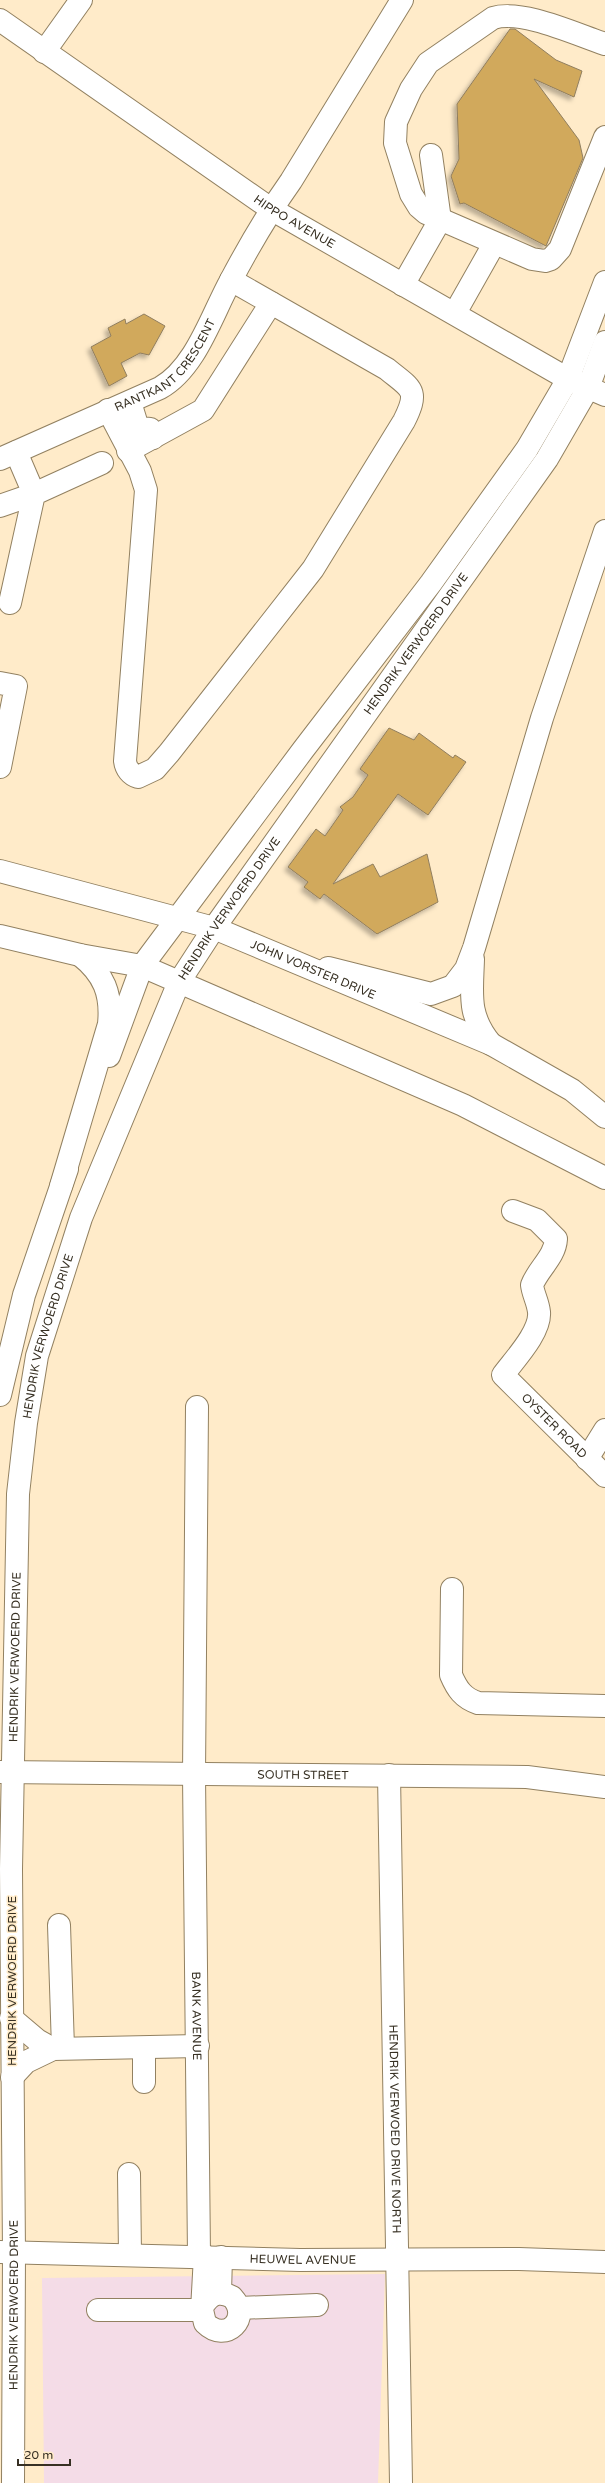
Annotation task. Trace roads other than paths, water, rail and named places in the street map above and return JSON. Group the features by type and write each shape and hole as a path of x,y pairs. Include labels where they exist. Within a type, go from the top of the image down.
{"street":[{"path":"44,52 81,0"},
{"name":"RANTKANT CRESCENT","path":"8,456 169,383 186,366 230,280 271,209 291,181 402,0"},
{"path":"605,44 520,16 504,14 480,25 428,63 411,89 396,122 394,133 395,143 411,194 419,207 440,220 494,244 539,261 551,259 557,255 605,137"},
{"name":"HIPPO AVENUE","path":"0,20 271,209 568,378 597,392"},
{"path":"403,285 440,220 431,155"},
{"path":"454,313 494,244"},
{"path":"108,410 128,451 140,471 146,490 125,761 129,771 138,777 156,769 170,753 309,574 404,421 413,401 413,393 387,369 230,280"},
{"name":"HENDRIK VERWOERD DRIVE","path":"0,1395 24,1296 60,1186 142,966 431,583 527,448 568,378 605,282"},
{"path":"128,451 192,417 208,404 271,303"},
{"name":"HENDRIK VERWOERD DRIVE","path":"13,2483 7,2253 12,2077 6,1772 18,1494 26,1423 37,1356 81,1218 179,982 214,928 542,466 597,392 605,342"},
{"path":"130,402 140,428 150,429 154,438"},
{"path":"8,456 34,494 10,603"},
{"path":"0,506 34,494 102,463"},
{"path":"280,955 431,994 453,986 466,969 474,948 542,718 605,531"},
{"path":"0,683 16,686 0,767"},
{"name":"JOHN VORSTER DRIVE","path":"0,871 178,917 214,928 491,1044 572,1090 605,1117"},
{"path":"0,936 80,955 142,966 463,1105 605,1178"},
{"path":"474,948 473,1012 481,1032 491,1044"},
{"path":"60,1186 109,1024 109,996 99,973 80,955"},
{"name":"OYSTER ROAD","path":"513,1210 528,1215 542,1224 556,1239 555,1248 541,1266 532,1285 539,1313 536,1326 520,1353 502,1375 605,1476"},
{"name":"BANK AVENUE","path":"197,1407 194,1775 198,2046 209,2302"},
{"path":"587,1459 605,1430"},
{"path":"452,1589 451,1675 456,1687 467,1699 478,1703 605,1706"},
{"name":"SOUTH STREET","path":"6,1772 527,1777 605,1787"},
{"name":"HENDRIK VERWOED DRIVE NORTH","path":"389,1775 401,2483"},
{"path":"58,2049 59,1925"},
{"path":"11,2018 37,2040 58,2049"},
{"path":"12,2077 26,2062 58,2049 198,2046"},
{"path":"144,2048 144,2082"},
{"path":"129,2174 130,2255"},
{"name":"HEUWEL AVENUE","path":"7,2253 208,2256 300,2260 398,2259 605,2262"},
{"path":"98,2310 209,2302 232,2296 239,2308 240,2314 234,2326 222,2331 216,2330 205,2323 209,2302"},
{"path":"239,2308 317,2305"}]}
